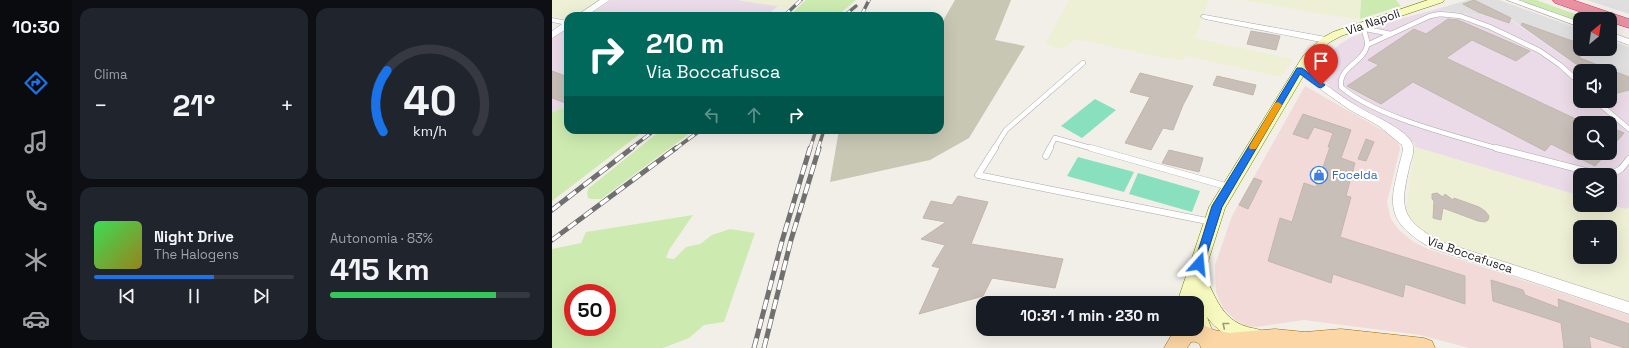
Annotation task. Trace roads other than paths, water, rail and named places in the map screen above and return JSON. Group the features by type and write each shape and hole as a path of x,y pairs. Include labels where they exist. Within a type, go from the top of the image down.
{"highway":[{"path":"1547,0 1581,12"},
{"path":"1560,0 1629,24"},
{"path":"1617,25 1629,29"}],"main road":[{"name":"Via Napoli","path":"1189,296 1198,271 1217,206 1299,70 1309,56 1326,40 1337,34 1361,28 1434,1"},
{"name":"Via Napoli","path":"1196,296 1198,271"},
{"path":"1198,271 1211,310 1223,324 1234,331 1279,344"},
{"path":"1179,338 1188,332 1200,332 1208,341 1230,343 1279,344 1342,339 1424,348"}],"street":[{"path":"586,12 606,0"},
{"path":"1511,0 1573,22"},
{"path":"1205,18 1326,40"},
{"path":"552,20 564,22"},
{"path":"552,34 564,26"},
{"path":"1617,38 1629,42"},
{"name":"Via Boccafusca","path":"1299,70 1353,108 1383,124 1407,144 1408,150 1397,201 1401,217 1407,226 1423,239 1435,245 1629,308"}],"lane":[{"path":"1367,45 1430,16 1440,14 1460,16 1490,27 1540,51 1560,65 1573,77"},
{"path":"1361,28 1392,34"},
{"path":"1361,28 1367,45 1364,52 1343,74 1340,84 1342,89 1348,95 1394,117 1573,168"},
{"path":"1083,63 1006,130 978,175 1212,222"},
{"path":"1604,108 1629,129"},
{"path":"1046,156 1055,138 1229,187"},
{"path":"1617,172 1629,159"}],"railway":[{"path":"788,12 801,0"},
{"path":"863,12 869,0"},
{"path":"849,12 856,6"},
{"path":"630,149 650,134"},
{"path":"675,149 696,134"},
{"path":"810,149 815,134"},
{"path":"818,149 823,134"},
{"path":"552,210 632,148"},
{"path":"552,240 676,148"},
{"path":"754,348 782,241 810,148"},
{"path":"764,348 791,240 819,148"}],"place":[{"name":"Focelda","path":"1319,175"}]}
